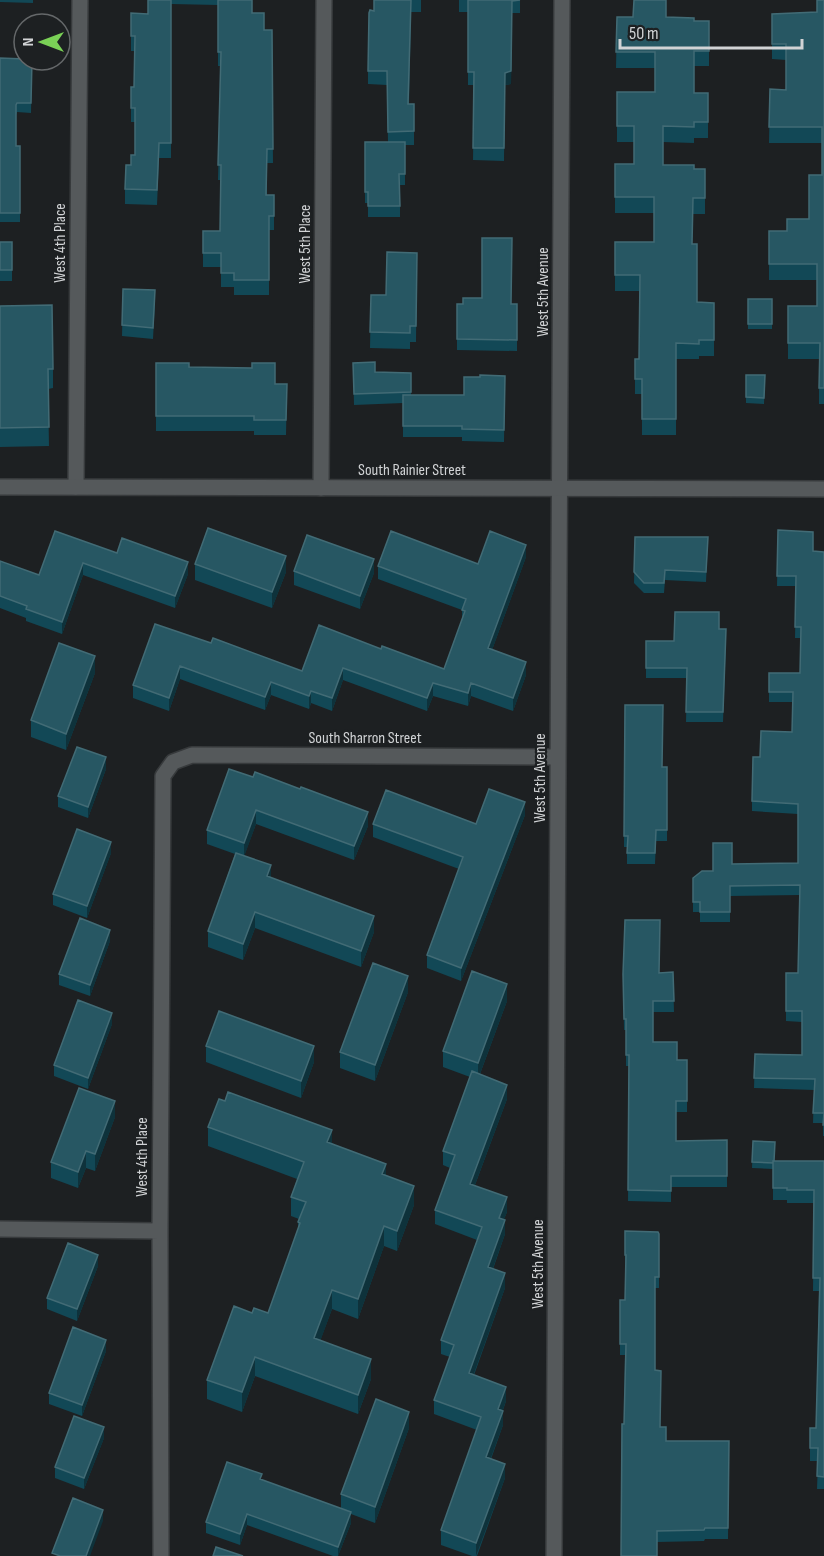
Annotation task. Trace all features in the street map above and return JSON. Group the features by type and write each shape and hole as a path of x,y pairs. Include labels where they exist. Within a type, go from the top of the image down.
{"street":[{"name":"West 4th Place","path":"76,487 80,0"},
{"name":"West 5th Place","path":"321,488 324,0"},
{"name":"West 5th Avenue","path":"554,1556 562,0"},
{"name":"South Rainier Street","path":"0,487 824,489"},
{"name":"South Sharron Street","path":"172,762 192,755 558,757"},
{"name":"West 4th Place","path":"161,1556 160,1231 163,776 172,762"},
{"path":"0,1229 160,1231"}],"building":[{"path":"148,0 171,0 171,143 159,143 157,190 125,189 126,165 131,165 131,155 135,155 135,108 131,108 131,87 134,87 135,36 131,36 131,13 148,14"},
{"path":"218,0 252,0 252,13 264,13 264,30 272,30 273,149 267,149 266,195 274,195 274,216 269,216 269,280 234,280 234,273 221,273 221,253 203,253 203,231 220,231 221,165 218,165 221,52 218,52"},
{"path":"374,0 411,0 408,104 414,104 414,131 388,132 387,71 368,71 369,13 370,10 374,11"},
{"path":"468,0 520,0 512,1 511,71 505,73 504,148 473,148 474,72 468,72"},
{"path":"634,0 666,0 666,17 709,21 709,51 694,51 694,93 708,93 708,122 694,122 694,127 663,126 663,165 694,165 694,169 705,169 705,198 693,198 692,244 697,244 697,302 714,303 714,340 699,340 699,344 676,343 676,419 642,419 642,379 635,379 635,359 639,359 640,275 615,275 615,242 654,242 654,197 615,197 615,164 634,164 634,126 617,126 617,92 655,92 655,52 616,52 617,17 633,17"},
{"path":"817,0 824,0 824,388 819,388 820,343 788,343 788,306 817,306 817,264 769,264 769,231 787,231 787,219 809,219 809,175 822,175 822,127 769,127 770,89 786,90 786,44 772,44 772,14 817,12"},
{"path":"0,58 12,58 12,72 32,72 31,103 17,103 16,105 16,146 20,146 20,213 0,213"},
{"path":"365,142 405,142 405,174 399,174 400,206 368,206 368,192 365,192"},
{"path":"482,238 512,238 511,304 517,304 517,340 457,339 457,304 463,304 463,298 482,298"},
{"path":"0,242 12,242 12,270 0,270"},
{"path":"387,252 417,253 416,326 410,326 410,333 370,332 371,295 386,295"},
{"path":"123,289 155,290 153,328 122,325"},
{"path":"748,299 772,299 772,324 748,324"},
{"path":"52,305 53,369 48,369 49,427 0,428 0,306"},
{"path":"375,362 375,372 411,373 411,392 354,394 353,363"},
{"path":"156,363 189,363 189,367 252,368 252,363 275,363 275,384 287,384 286,420 254,420 254,416 156,416"},
{"path":"480,375 505,376 504,430 462,429 462,426 403,426 403,395 464,395 464,377 480,377"},
{"path":"746,375 765,375 764,398 746,397"},
{"path":"208,528 286,556 272,592 195,564"},
{"path":"778,530 813,532 813,551 824,552 824,1113 813,1113 815,1079 754,1078 755,1054 802,1055 802,1011 786,1011 786,973 798,973 800,885 730,886 730,912 700,912 700,902 693,902 693,878 702,871 713,871 713,843 732,843 732,864 798,863 798,804 752,801 753,757 760,757 761,731 792,732 793,692 769,692 769,673 800,673 801,627 795,627 796,576 777,576"},
{"path":"55,531 117,553 122,538 188,562 175,596 83,563 62,622 26,609 27,606 0,596 0,561 39,575"},
{"path":"391,531 478,564 490,531 526,545 488,648 526,662 513,698 471,683 468,693 433,683 427,698 343,668 332,698 311,691 309,696 271,682 265,697 180,666 169,698 133,685 155,624 211,643 213,638 302,671 319,625 381,649 382,646 444,669 465,611 462,610 466,599 378,566"},
{"path":"307,535 374,559 360,596 294,571"},
{"path":"635,537 708,537 706,572 665,570 664,583 644,583 634,572"},
{"path":"675,612 719,612 719,629 726,629 723,712 686,712 687,668 646,668 646,641 674,641"},
{"path":"59,643 95,656 66,734 31,720"},
{"path":"625,705 663,705 662,767 667,767 667,830 656,830 655,853 627,853 628,836 624,836"},
{"path":"77,747 106,757 88,807 58,796"},
{"path":"229,769 253,777 255,772 368,812 354,846 256,810 244,843 207,830"},
{"path":"489,789 525,802 461,968 427,955 463,857 373,824 386,790 476,824"},
{"path":"77,829 111,842 87,906 53,894"},
{"path":"236,853 271,865 267,876 374,916 361,951 255,912 243,944 208,931"},
{"path":"80,918 110,930 90,985 59,974"},
{"path":"625,920 660,920 659,973 673,972 674,1001 653,1001 653,1042 677,1042 677,1060 687,1060 687,1101 676,1101 676,1141 727,1140 727,1176 671,1176 671,1191 628,1190 629,1055 626,1055 623,974"},
{"path":"373,963 408,976 375,1065 340,1052"},
{"path":"472,971 507,984 478,1063 443,1051"},
{"path":"78,1000 112,1013 88,1078 54,1065"},
{"path":"219,1011 314,1046 301,1081 206,1046"},
{"path":"472,1071 507,1085 470,1184 507,1197 499,1218 505,1220 488,1267 505,1273 469,1373 506,1387 498,1409 503,1411 486,1457 505,1464 476,1543 441,1530 481,1417 434,1400 454,1345 441,1340 482,1227 435,1210 455,1155 443,1151"},
{"path":"79,1088 115,1101 95,1154 86,1151 78,1172 51,1162"},
{"path":"228,1092 332,1130 327,1142 386,1164 382,1174 414,1186 397,1231 384,1226 358,1299 332,1290 314,1338 371,1359 358,1395 255,1357 242,1392 207,1380 234,1306 252,1313 254,1308 268,1313 306,1202 291,1197 304,1162 208,1127 219,1099 225,1101"},
{"path":"753,1141 775,1142 773,1163 752,1162"},
{"path":"773,1161 824,1161 824,1477 817,1476 818,1448 810,1448 810,1428 816,1428 820,1278 813,1278 814,1190 773,1188"},
{"path":"625,1231 658,1232 659,1234 659,1277 655,1277 655,1370 661,1371 660,1427 666,1427 666,1441 729,1441 728,1528 657,1531 657,1556 621,1556 622,1424 624,1424 626,1344 620,1344 620,1300 625,1300"},
{"path":"68,1243 98,1255 77,1309 47,1298"},
{"path":"73,1327 106,1340 82,1405 49,1393"},
{"path":"376,1399 409,1412 375,1507 341,1494"},
{"path":"74,1416 104,1427 84,1478 55,1467"},
{"path":"227,1462 262,1474 260,1479 351,1512 338,1547 247,1514 240,1534 206,1522"},
{"path":"73,1498 103,1510 86,1556 60,1556 52,1553"},
{"path":"216,1547 243,1556 213,1556"}]}
